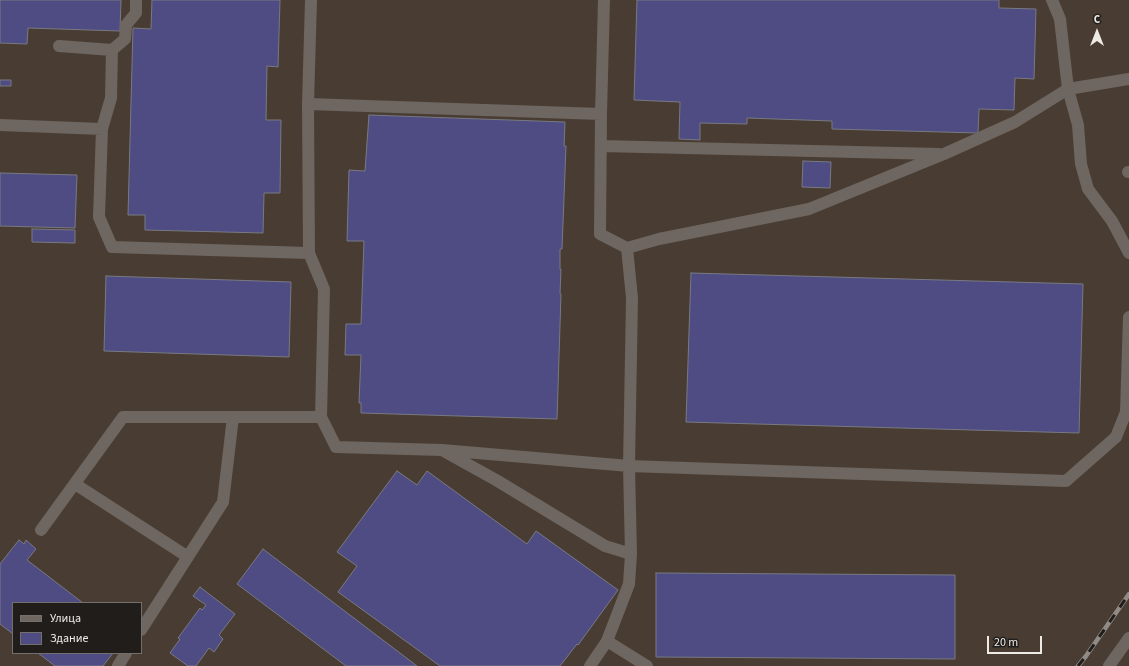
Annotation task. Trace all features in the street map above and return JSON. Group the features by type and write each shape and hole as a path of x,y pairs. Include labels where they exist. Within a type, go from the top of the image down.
{"lane":[{"path":"59,46 112,50 125,39 126,25 136,12 136,0"},
{"path":"311,0 308,104 309,253 324,289 321,417 336,447 442,450 629,466 1066,482 1116,437 1126,412 1129,317"},
{"path":"604,0 600,234 627,248 659,239 809,209 944,154 1015,122 1068,89 1129,79"},
{"path":"1052,0 1060,19 1068,89 1078,125 1081,164 1088,189 1112,221 1129,253"},
{"path":"112,50 111,98 102,128 99,217 112,247 309,253"},
{"path":"308,104 601,114"},
{"path":"0,125 102,128"},
{"path":"601,146 944,154"},
{"path":"590,666 607,641 629,584 631,554 629,466 632,298 627,248"},
{"path":"41,530 123,417 321,417"},
{"path":"142,628 223,502 233,417"},
{"path":"442,450 496,480 605,546 631,554"},
{"path":"74,484 188,557"},
{"path":"1109,666 1129,638"},
{"path":"607,641 647,666"},
{"path":"118,666 125,654"}],"shaded area":[{"path":"0,0 1129,0 1129,666 0,666"}],"building":[{"path":"0,0 121,0 120,31 28,28 27,44 0,43"},
{"path":"152,0 280,0 278,67 267,66 266,120 281,120 280,193 264,193 263,233 145,230 145,215 128,215 133,28 151,29"},
{"path":"637,0 999,0 999,8 1036,9 1034,79 1015,78 1014,110 979,109 978,133 832,129 832,121 747,118 747,124 700,123 700,140 679,139 680,102 634,100"},
{"path":"0,80 11,80 11,86 0,86"},
{"path":"369,115 565,122 564,146 566,146 562,249 560,249 561,294 557,419 361,413 361,403 359,403 361,355 345,355 346,324 361,324 364,241 347,241 349,170 365,171"},
{"path":"803,161 831,162 830,188 802,187"},
{"path":"0,173 77,175 75,228 0,226"},
{"path":"32,229 75,230 75,243 32,242"},
{"path":"691,273 1083,284 1079,433 686,422"},
{"path":"106,276 291,282 289,357 104,351"},
{"path":"397,471 417,485 427,471 527,544 536,531 618,590 578,645 577,644 560,666 440,666 338,592 357,566 337,552"},
{"path":"19,540 24,544 26,540 36,549 27,560 82,602 12,602 12,633 0,624 0,564"},
{"path":"263,549 417,666 346,666 237,584"},
{"path":"656,573 955,575 955,659 656,657"},
{"path":"200,587 235,614 219,635 223,639 214,652 209,648 196,666 188,666 170,653 180,639 178,638 200,608 202,610 206,605 193,596"},
{"path":"39,654 112,654 103,666 55,666"}],"railway":[{"path":"1078,666 1129,594"}]}
